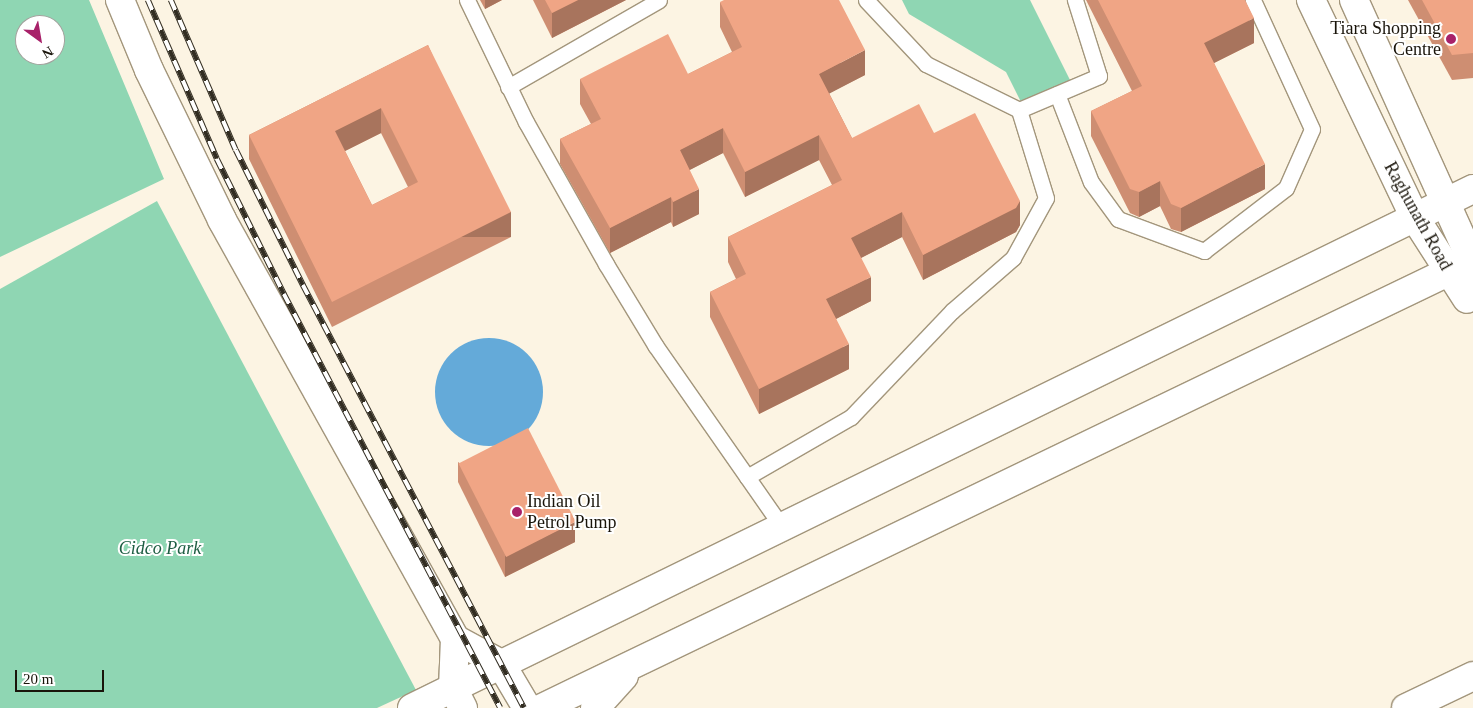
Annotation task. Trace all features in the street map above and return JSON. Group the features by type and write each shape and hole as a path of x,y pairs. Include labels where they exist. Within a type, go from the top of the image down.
{"main road":[{"path":"120,0 148,70 222,220 455,639 458,698"},
{"name":"Raghunath Road","path":"1311,0 1415,218 1470,306"},
{"name":"Raghunath Road","path":"1354,0 1472,256 1470,306"},
{"path":"412,708 458,698 501,664 1473,190"},
{"path":"542,708 1448,272 1472,256"},
{"path":"455,639 501,664 527,708"},
{"path":"595,708 619,680 665,648"},
{"path":"1406,708 1473,676"}],"lane":[{"path":"467,0 508,86 606,264 650,337 782,527"},
{"path":"508,86 659,0"},
{"path":"747,476 851,417 952,311 1013,258 1046,198 1019,110 926,64 866,0"},
{"path":"1019,110 1099,76 1075,0"},
{"path":"1057,94 1091,182 1118,219 1204,251 1286,188 1312,129 1252,0"}],"green space":[{"path":"0,0 89,0 164,179 0,257"},
{"path":"902,0 1030,0 1072,84 1024,108 1006,72 909,14"},
{"name":"Cidco Park","path":"157,201 416,690 377,708 0,708 0,289"}],"water":[{"path":"489,338 510,342 527,354 539,371 543,392 539,413 527,430 510,442 489,446 468,442 451,430 439,413 435,392 439,371 451,354 468,342"}],"building":[{"path":"545,0 578,0 552,13"},
{"path":"724,0 839,0 865,50 819,74 852,138 919,104 934,133 975,113 1020,201 1016,208 923,255 902,212 851,238 871,277 826,299 849,344 759,389 710,292 746,274 728,237 842,180 819,135 745,172 723,128 680,150 699,189 673,202 671,197 610,228 560,139 601,119 580,79 668,34 688,74 742,47 720,2"},
{"path":"1098,0 1245,0 1254,18 1204,43 1265,164 1181,208 1171,204 1160,181 1139,192 1130,189 1091,111 1142,86"},
{"path":"1422,0 1473,0 1473,53 1452,55"},
{"path":"428,45 511,212 332,302 249,135","holes":["381,108 418,182 372,205 335,131"]},
{"name":"Indian Oil Petrol Pump","path":"528,428 576,522 506,557 459,463"}],"railway":[{"path":"148,0 217,159 284,294 500,708"},
{"path":"171,0 236,150 303,285 524,708"}],"place":[{"name":"Tiara Shopping Centre","path":"1451,39"},
{"name":"Indian Oil Petrol Pump","path":"517,512"}]}
